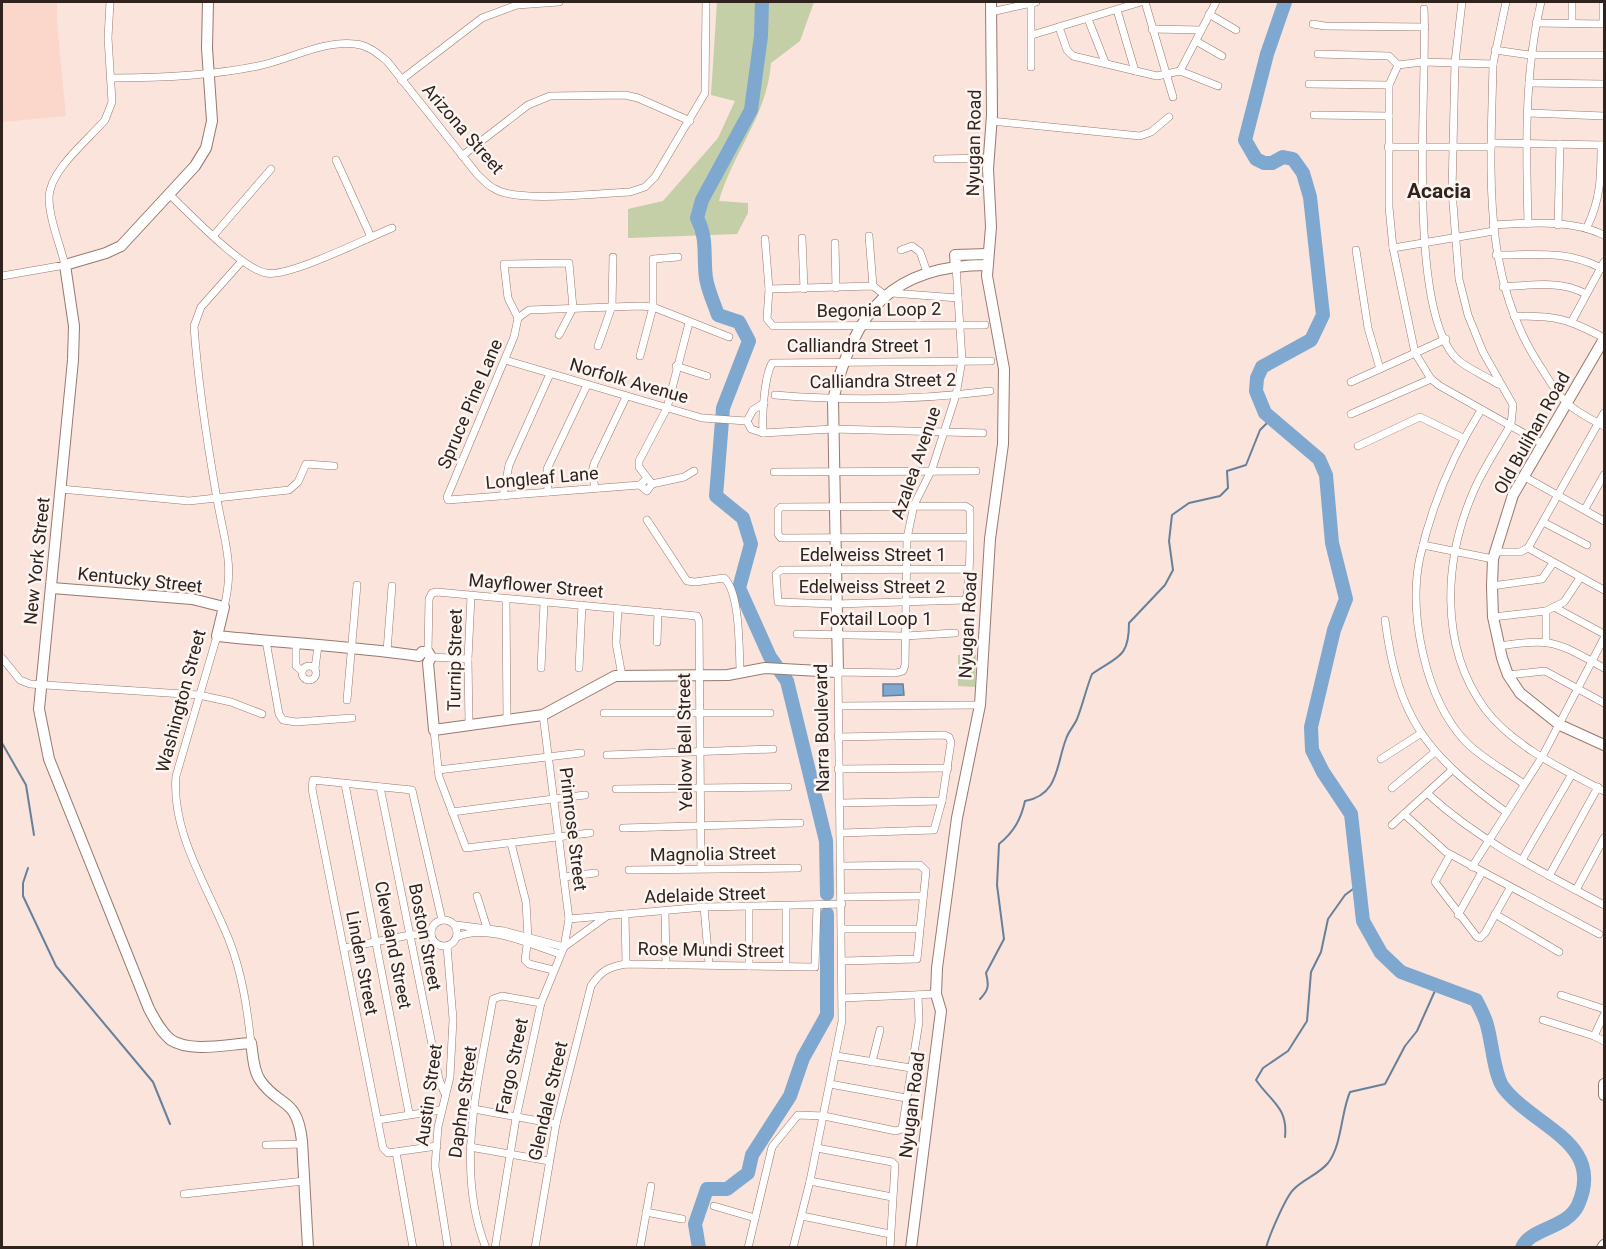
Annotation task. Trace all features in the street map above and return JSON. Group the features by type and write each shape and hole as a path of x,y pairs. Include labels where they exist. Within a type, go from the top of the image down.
{"street":[{"name":"New York Street","path":"110,2 108,38 112,102 105,120 58,172 50,188 51,211 65,265 74,326 62,489 40,684 40,717 49,759 149,1009 161,1030 172,1041 188,1045 251,1043"},
{"path":"2,276 65,265 106,253 121,246 195,166 206,148 212,121 208,2"},
{"path":"401,80 482,18 518,5 559,2"},
{"name":"Arizona Street","path":"112,78 147,78 259,66 339,44 356,44 370,48 387,61 477,174 495,189 510,195 630,192 645,187 656,177 705,93 706,2"},
{"path":"991,7 1033,2 1031,68"},
{"path":"1032,35 1143,2 1173,97"},
{"path":"1180,71 1216,2"},
{"path":"1462,2 1455,62 1452,146 1459,279 1468,315 1500,385 1513,405 1511,424 1475,488 1463,520 1455,552 1450,599 1455,644 1464,674 1486,710 1542,757 1601,789 1550,876"},
{"path":"1506,2 1493,64 1491,145 1493,228 1503,287 1532,355 1567,404 1602,425"},
{"path":"1528,223 1526,143 1530,55 1541,2"},
{"path":"1572,2 1572,23"},
{"path":"1536,23 1604,24 1603,2"},
{"name":"Nyugan Road","path":"912,1248 941,1011 936,994 957,818 980,705 990,539 1003,444 1004,369 988,259 991,227 989,158 991,7"},
{"path":"1424,9 1421,194 1433,303 1446,339 1457,359 1500,385"},
{"path":"1117,10 1135,71"},
{"path":"1209,14 1236,30"},
{"path":"1088,19 1105,62"},
{"path":"1313,24 1425,27"},
{"path":"1059,27 1067,51 1073,56 1157,76 1180,71 1218,86"},
{"path":"1152,29 1201,30"},
{"path":"1196,41 1222,56"},
{"path":"1495,50 1530,55 1605,55"},
{"path":"1318,54 1389,56 1398,65"},
{"path":"1398,65 1422,62 1493,64"},
{"path":"1398,65 1389,86 1388,147 1393,248 1415,353 1431,379 1543,444"},
{"path":"1529,83 1605,84"},
{"path":"1309,84 1389,86"},
{"path":"462,156 528,105 550,96 625,95 638,98 690,121"},
{"path":"1529,113 1605,116"},
{"path":"1314,115 1389,116"},
{"path":"991,121 1140,136 1151,132 1169,117"},
{"path":"1388,147 1526,143 1603,145 1597,207 1587,227"},
{"path":"1558,225 1560,144"},
{"path":"937,159 989,158"},
{"path":"336,160 370,237"},
{"path":"214,236 271,169"},
{"path":"169,194 242,261 257,270 276,273 392,228"},
{"path":"1393,248 1528,223 1587,227 1605,235"},
{"path":"869,236 873,286"},
{"path":"802,238 804,289"},
{"path":"765,239 769,289 873,286 888,294 958,298"},
{"path":"835,243 836,288"},
{"path":"901,250 912,246 917,248 927,272"},
{"path":"1356,250 1368,328 1380,369"},
{"name":"Narra Boulevard","path":"793,1248 837,1056 843,998 838,769 837,507 833,400 842,362 860,325 888,294 927,272 956,266 955,255 988,259"},
{"path":"1496,255 1568,255 1603,265 1572,321"},
{"path":"598,346 612,306 613,257"},
{"path":"640,356 653,307 653,259 678,257"},
{"name":"Washington Street","path":"242,261 201,307 194,326 217,499 230,558 230,585 176,776 176,813 230,942 245,993 258,1078 294,1111 300,1124 308,1248"},
{"path":"559,335 573,308 569,263 508,262 504,264 502,269 508,298 518,318 529,310 573,308 612,306 653,307 729,337"},
{"name":"Azalea Avenue","path":"838,672 903,671 907,538 914,505 932,469 956,395 962,360 962,324 956,266"},
{"path":"1503,287 1558,285 1573,287 1586,294"},
{"name":"Begonia Loop 2","path":"769,289 767,319 773,326 962,324 985,326"},
{"path":"1514,316 1552,316 1572,321 1605,339"},
{"name":"Spruce Pine Lane","path":"448,500 447,496 506,360 518,318"},
{"path":"689,323 676,366 667,408 639,461 639,467 652,484 684,477 694,471"},
{"path":"1351,382 1446,339"},
{"name":"Old Bulihan Road","path":"1605,339 1513,495 1494,556 1492,586 1493,617 1499,646 1508,675 1520,693 1560,725 1605,745"},
{"name":"Norfolk Avenue","path":"506,360 667,408 716,419 745,421"},
{"name":"Calliandra Street 1","path":"764,404 768,369 772,363 991,361"},
{"path":"676,366 707,376"},
{"path":"503,496 509,465 550,374"},
{"path":"1351,414 1431,379"},
{"path":"548,492 547,469 587,385"},
{"name":"Calliandra Street 2","path":"775,395 833,400 956,395 990,391"},
{"path":"595,488 592,472 594,464 626,396"},
{"path":"764,404 753,410 745,421 751,429 763,432 833,429 983,433"},
{"path":"763,432 764,404"},
{"path":"1481,410 1463,438 1445,477 1424,545 1418,584 1418,615 1423,654 1433,688 1447,716 1466,742 1524,784"},
{"path":"1424,545 1455,552 1494,556 1520,552 1528,548 1557,495 1602,425 1605,413"},
{"path":"1358,446 1420,417 1463,438"},
{"path":"62,489 189,501 217,499 289,490 294,488 306,465 334,466"},
{"path":"774,472 932,469 976,471"},
{"path":"1585,509 1605,475"},
{"path":"1525,477 1605,521"},
{"path":"640,485 646,479"},
{"name":"Longleaf Lane","path":"448,500 640,485 642,490 647,491 652,484"},
{"path":"968,569 970,537 968,507 914,505 779,508 778,537 970,537"},
{"path":"647,520 687,580 695,582 724,578 730,583 737,621 740,668"},
{"path":"1543,522 1587,546"},
{"path":"1528,548 1604,589"},
{"path":"1492,586 1542,579 1553,563"},
{"name":"Edelweiss Street 1","path":"778,602 778,571 968,569"},
{"name":"Edelweiss Street 2","path":"778,602 836,604 965,600 968,596 968,569"},
{"path":"1493,617 1546,611 1564,602 1580,578"},
{"path":"347,700 354,649 357,585"},
{"path":"387,651 392,586"},
{"name":"Kentucky Street","path":"52,588 192,599 224,607"},
{"name":"Mayflower Street","path":"426,657 432,593 697,616"},
{"name":"Turnip Street","path":"470,725 468,659 471,596"},
{"path":"506,599 507,720"},
{"path":"540,668 544,603"},
{"path":"579,668 582,605"},
{"path":"1472,867 1542,757 1605,636 1554,607"},
{"path":"618,609 616,643 622,676"},
{"path":"1546,611 1546,640"},
{"path":"657,642 658,612"},
{"name":"Yellow Bell Street","path":"697,616 701,868"},
{"path":"1385,620 1390,663 1400,692 1420,734 1452,770 1506,812"},
{"name":"Foxtail Loop 1","path":"797,634 905,636 955,633"},
{"path":"217,636 387,651 426,657 468,659"},
{"path":"1499,646 1546,640 1605,668"},
{"path":"266,641 279,714 284,720 296,722 352,718"},
{"path":"296,644 296,666 309,680 317,675 315,669 318,646"},
{"path":"426,657 438,770 466,848 590,833"},
{"path":"2,658 20,680 30,684 199,695 231,702 262,714"},
{"path":"302,671 307,666 315,669"},
{"path":"434,730 543,715 615,676 718,673 740,668 838,672"},
{"path":"718,673 728,675 762,669"},
{"path":"1508,675 1545,671 1605,703"},
{"path":"838,706 980,705"},
{"path":"604,713 770,713"},
{"name":"Primrose Street","path":"543,715 569,919 562,950"},
{"path":"1381,759 1420,734"},
{"path":"838,737 949,737 948,768 934,830 841,833"},
{"path":"607,755 772,749"},
{"path":"1392,788 1436,752"},
{"path":"438,770 580,753"},
{"path":"838,769 948,768"},
{"path":"1392,825 1452,770"},
{"path":"1522,860 1572,774"},
{"name":"Linden Street","path":"345,784 313,780 312,789 385,1152 396,1152"},
{"path":"345,784 412,790 442,920"},
{"name":"Cleveland Street","path":"345,784 409,1113"},
{"name":"Boston Street","path":"380,787 429,1035 444,1092"},
{"path":"616,789 788,787"},
{"path":"1428,794 1452,816 1488,840 1604,905"},
{"path":"452,812 585,795"},
{"path":"840,803 942,801"},
{"path":"1404,814 1450,855 1599,934"},
{"path":"623,828 800,822"},
{"path":"1576,890 1605,838"},
{"path":"511,843 526,902 525,960 530,964 553,970"},
{"path":"1450,855 1435,882 1477,937 1480,938 1510,888"},
{"path":"841,866 924,867 917,959 843,961"},
{"name":"Magnolia Street","path":"629,870 798,868"},
{"path":"1458,915 1482,872"},
{"path":"564,877 595,873"},
{"path":"477,896 487,928"},
{"name":"Adelaide Street","path":"569,919 704,907 786,907 923,896"},
{"name":"Rose Mundi Street","path":"607,967 626,964 709,964 815,967 817,904"},
{"path":"704,907 709,964"},
{"path":"749,907 749,966"},
{"path":"786,907 786,966"},
{"path":"665,911 666,965"},
{"path":"625,914 626,964"},
{"path":"1495,914 1559,952"},
{"path":"527,941 487,928 456,926 450,921 442,920 433,926 431,934 434,942 447,946 468,932 487,933 562,950 607,916"},
{"path":"456,926 458,937"},
{"path":"843,929 919,929"},
{"path":"344,948 410,935 431,934"},
{"name":"Austin Street","path":"447,946 453,1019 450,1077 444,1092 436,1146 437,1184 448,1248"},
{"name":"Fargo Street","path":"495,1248 516,1118 541,1003 562,950"},
{"name":"Glendale Street","path":"535,1248 556,1124 591,986 607,967"},
{"path":"843,998 936,994"},
{"path":"748,1248 772,1147 798,1115 824,1116 900,1132 919,1022 918,995"},
{"path":"1561,995 1605,1009"},
{"name":"Daphne Street","path":"486,1248 479,1230 469,1166 474,1109 496,996 541,1003"},
{"path":"1594,1036 1605,1015"},
{"path":"1543,1020 1605,1041"},
{"path":"872,1062 879,1030"},
{"path":"837,1056 911,1068"},
{"path":"830,1084 906,1098"},
{"path":"1605,1084 1605,1095"},
{"path":"474,1109 556,1124"},
{"path":"378,1120 409,1113 441,1110"},
{"path":"266,1145 302,1144"},
{"path":"413,1248 396,1152 436,1146"},
{"path":"470,1147 549,1161"},
{"path":"817,1148 892,1162 896,1165 890,1248"},
{"path":"184,1194 304,1181"},
{"path":"810,1181 892,1197"},
{"path":"640,1248 651,1186"},
{"path":"714,1206 755,1218"},
{"path":"646,1212 681,1219"},
{"path":"802,1216 890,1234"}],"shaded area":[{"path":"2,2 57,2 66,116 2,122"}],"green space":[{"path":"717,2 814,2 800,41 771,63 763,100 732,166 719,201 748,203 748,213 737,234 628,238 628,209 663,201 718,138 735,101 711,95"},
{"path":"958,655 976,655 975,687 958,686"}],"water":[{"path":"883,684 903,684 904,695 883,696"}],"waterway":[{"path":"762,2 761,36 751,110 702,200 697,218 704,240 707,283 718,315 739,322 749,341 723,408 716,496 743,518 751,544 739,588 770,657 787,681 826,841 827,894"},
{"path":"1285,2 1267,54 1245,140 1256,159 1264,163 1272,163 1283,157 1293,159 1303,173 1310,197 1323,315 1311,340 1262,367 1257,378 1256,391 1265,413 1319,459 1326,475 1332,543 1346,599 1334,630 1311,727 1312,750 1323,772 1351,814 1363,921 1381,953 1401,972 1476,1000 1486,1022 1495,1066 1503,1087 1516,1101 1562,1137 1574,1151 1582,1166 1584,1183 1578,1205 1573,1213 1566,1219 1532,1236 1522,1248"},
{"path":"980,999 988,987 986,973 1004,939 997,885 999,844 1016,825 1025,801 1036,798 1044,792 1055,778 1067,736 1076,722 1092,674 1124,650 1129,623 1165,585 1173,570 1169,541 1172,515 1189,503 1220,496 1228,488 1227,471 1246,465 1260,430 1271,419"},
{"path":"2,743 26,785 34,835"},
{"path":"28,868 23,883 23,896 56,966 153,1082 170,1124"},
{"path":"1285,1137 1284,1119 1281,1112 1256,1080 1263,1068 1288,1051 1307,1021 1311,972 1321,952 1328,919 1345,895 1361,883"},
{"path":"699,1248 695,1224 707,1189 727,1189 748,1173 752,1155 790,1096 803,1058 827,1015 827,914"},
{"path":"1266,1248 1278,1217 1291,1193 1298,1185 1324,1167 1333,1156 1350,1092 1385,1084 1405,1046 1417,1031 1438,984"}],"district":[{"name":"Acacia","path":"1439,191"}]}
